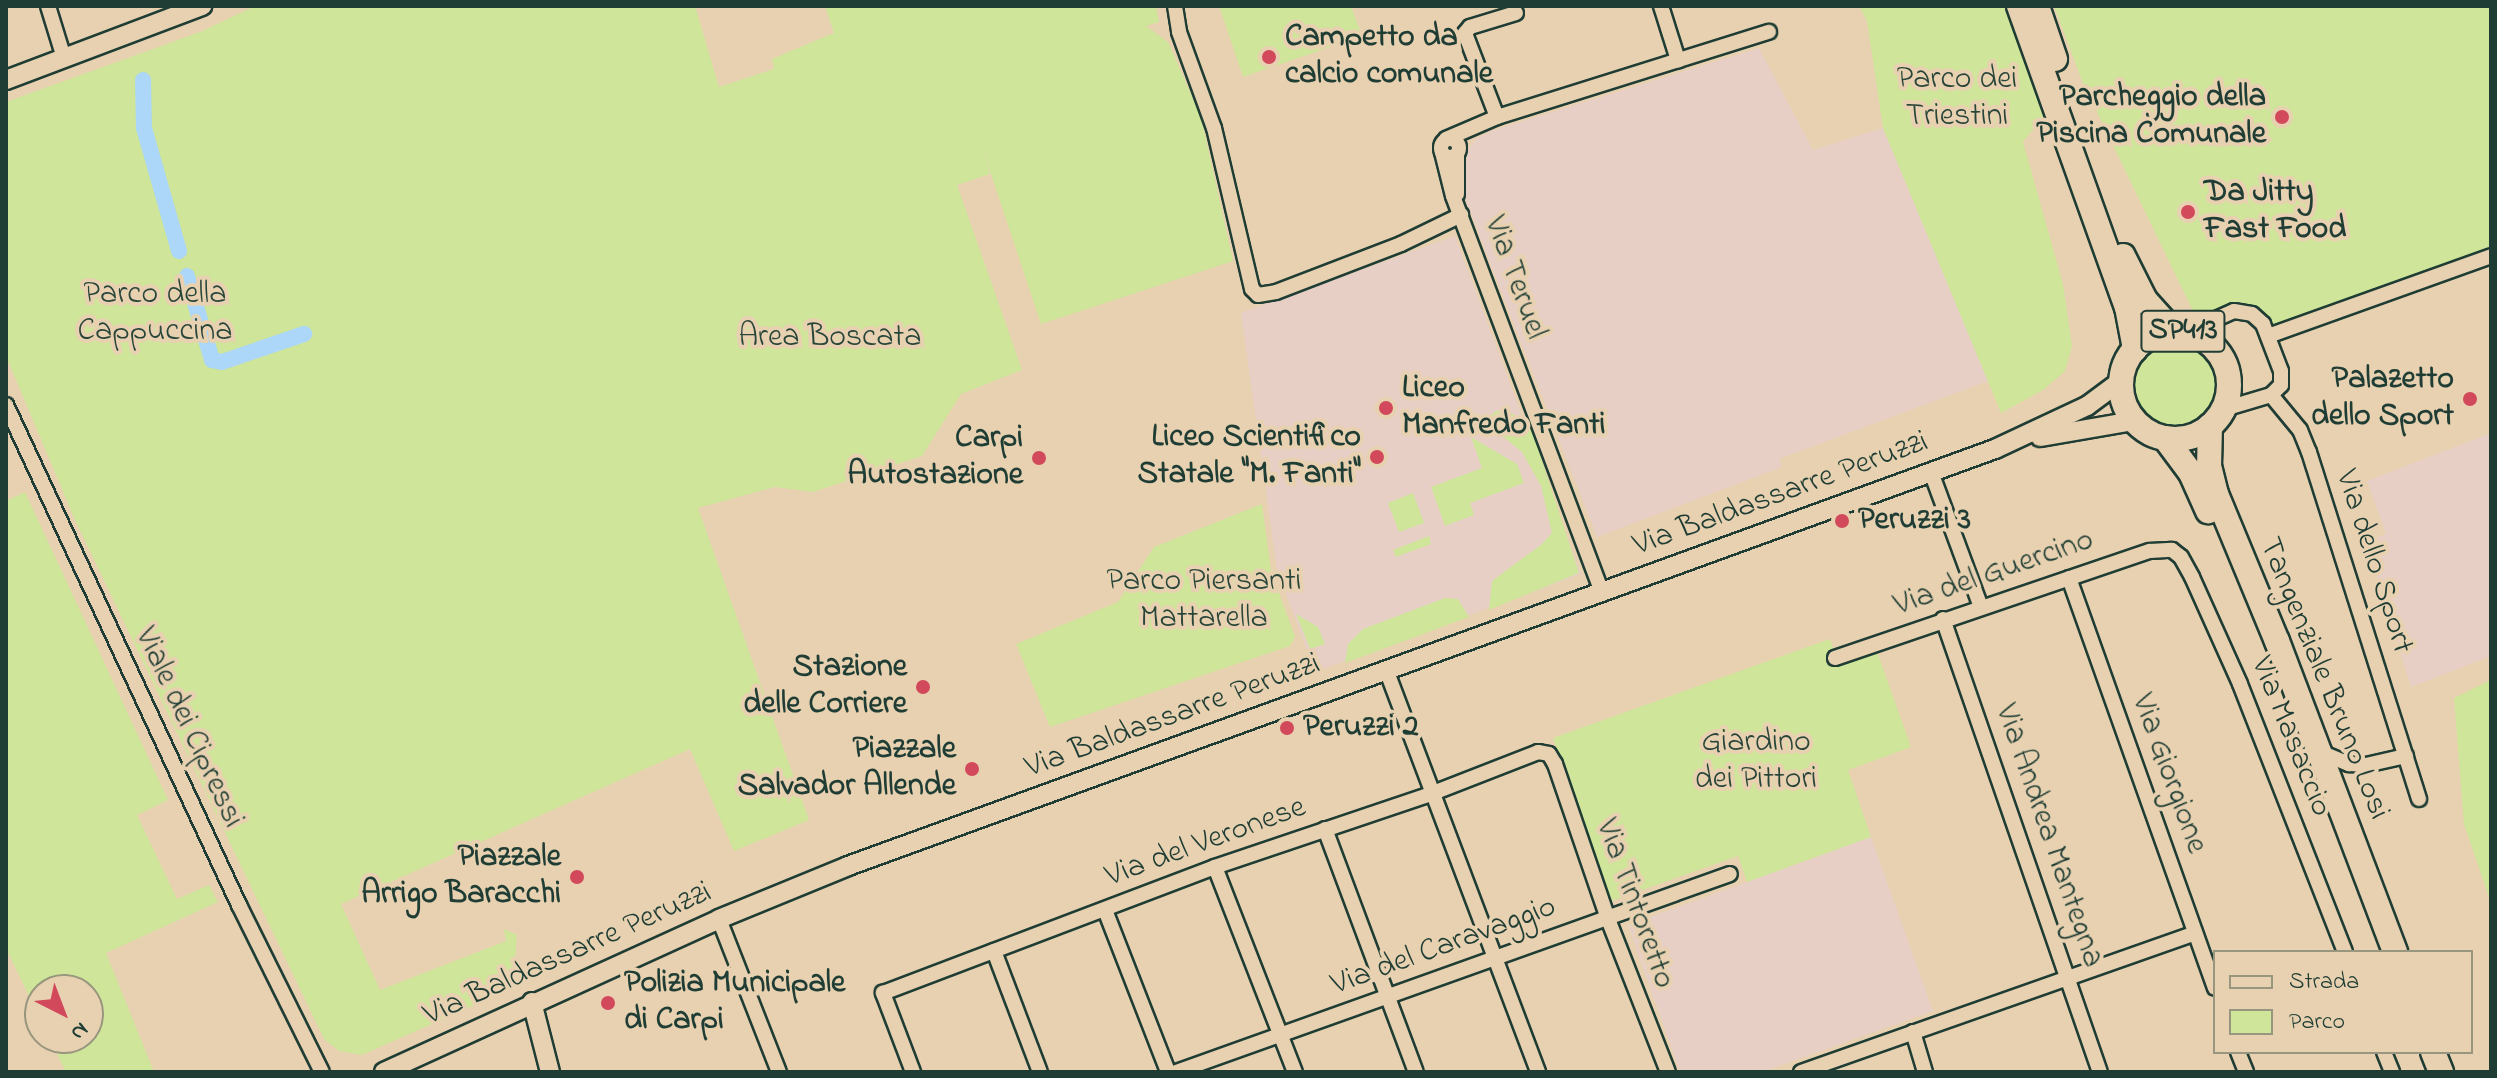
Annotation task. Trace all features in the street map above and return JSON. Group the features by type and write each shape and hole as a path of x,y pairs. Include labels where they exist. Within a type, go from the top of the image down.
{"main road":[{"path":"2019,6 2127,307 2135,349"},
{"path":"2037,6 2121,251 2145,300 2180,331"},
{"name":"SP413","path":"2134,421 2125,406 2122,380 2135,349 2156,334 2180,331 2214,347 2224,360 2229,376 2217,417"},
{"path":"2134,421 2147,432 2165,438 2184,438 2217,417"},
{"name":"Tangenziale Bruno Losi","path":"2217,417 2209,466 2216,494 2394,950"},
{"name":"Tangenziale Bruno Losi","path":"2165,438 2191,473 2267,643 2379,950"}],"street":[{"path":"48,6 64,58"},
{"path":"6,80 202,6"},
{"path":"1175,6 1179,32 1214,128 1252,289 1258,295 1276,292 1401,244 1459,211"},
{"path":"1661,6 1678,60"},
{"path":"1516,13 1470,27 1465,33 1497,117 1769,32"},
{"name":"Via Teruel","path":"1497,117 1451,148 1459,211 1602,593"},
{"path":"2268,336 2491,256"},
{"path":"2180,331 2242,311 2257,318 2268,336 2282,379 2271,395 2217,417"},
{"name":"Via Baldassarre Peruzzi","path":"384,1072 532,1002 848,866 1995,449 2087,406 2122,380"},
{"name":"Via dello Sport","path":"2271,395 2300,430 2309,452 2419,799"},
{"name":"Viale dei Cipressi","path":"6,405 239,905 322,1072"},
{"name":"Via Baldassarre Peruzzi","path":"1995,449 2078,428 2134,421"},
{"path":"1931,472 1981,607"},
{"name":"Via del Guercino","path":"1835,658 2150,551 2172,550"},
{"name":"Via Masaccio","path":"2172,550 2181,557 2192,577 2257,723 2344,950"},
{"name":"Via Giorgione","path":"2069,578 2213,982"},
{"name":"Via Andrea Mantegna","path":"1943,619 2100,1072"},
{"path":"1387,672 1538,1072"},
{"path":"2318,751 2349,764 2366,765 2406,756"},
{"name":"Via del Veronese","path":"913,1072 883,993 1215,867 1433,793 1538,752 1549,754"},
{"name":"Via Tintoretto","path":"1549,754 1608,919 1668,1072"},
{"path":"1325,829 1416,1072"},
{"path":"1215,867 1295,1072"},
{"name":"Via del Caravaggio","path":"1176,1072 1730,874"},
{"path":"1105,910 1168,1072"},
{"path":"719,919 779,1072"},
{"path":"1801,1072 1817,1069 2195,933"},
{"path":"994,951 1040,1072"},
{"path":"532,1002 550,1072"},
{"path":"1913,1032 1925,1072"}],"shaded area":[{"path":"1759,48 1813,150 1883,128 1988,381 1779,459 1782,467 1597,537 1466,201 1461,178 1464,154 1477,138 1491,131"},
{"name":"Liceo Manfredo Fanti","path":"1455,236 1581,574 1315,672 1277,570 1241,313"},
{"path":"2491,433 2491,656 2411,687 2366,542 2386,534 2367,481"},
{"path":"1871,837 1933,1011 1762,1072 1680,1072 1628,925"}],"green space":[{"path":"255,6 695,6 719,87 774,69 772,59 834,33 825,6 1156,6 1159,22 1146,26 1168,42 1201,117 1233,261 1041,324 982,147 990,174 957,185 1022,370 961,394 922,456 813,492 775,487 698,508 809,820 734,851 690,749 341,904 380,990 506,941 504,929 517,935 513,988 362,1055 339,1051 324,1039 75,520 6,356 6,102 200,32"},
{"name":"Campetto da calcio comunale","path":"1219,6 1351,6 1362,36 1243,77"},
{"name":"Parco dei Triestini","path":"1859,6 2007,6 2043,116 2023,142 2063,284 2072,346 2065,371 2043,390 2001,413 1883,128 1867,21"},
{"path":"2054,6 2491,6 2491,255 2271,329 2250,307 2213,320 2194,313 2083,83"},
{"path":"2175,341 2192,344 2206,354 2216,368 2219,385 2216,402 2206,416 2192,426 2175,429 2158,426 2144,416 2134,402 2131,385 2134,368 2144,354 2158,344"},
{"path":"1496,411 1509,412 1530,424 1579,573 1489,610 1492,581 1552,533 1541,486 1522,452 1505,438 1485,430 1483,423"},
{"path":"1471,437 1517,464 1524,483 1470,503 1474,515 1445,526 1431,487 1482,468"},
{"path":"25,492 168,800 137,815 177,899 209,885 218,902 106,953 154,1072 66,1072 57,1054 104,1054 104,974 24,974 24,986 6,948 6,501"},
{"path":"1413,493 1424,523 1399,532 1388,503"},
{"name":"Parco Piersanti Mattarella","path":"1262,504 1271,571 1295,637 1290,646 1050,727 1016,644 1118,602 1154,547"},
{"path":"1429,536 1431,544 1396,557 1393,550"},
{"path":"1445,598 1458,599 1469,617 1345,663 1348,644 1363,629"},
{"path":"1296,614 1318,627 1325,644 1310,649"},
{"name":"Giardino dei Pittori","path":"1830,639 1838,663 1876,649 1911,747 1848,770 1871,837 1747,882 1738,856 1611,901 1553,738"},
{"path":"2491,680 2491,903 2464,824 2454,698"}],"waterway":[{"path":"143,80 144,128 179,251"},
{"path":"187,276 212,360 222,362 304,334"}],"place":[{"name":"Campetto da calcio comunale","path":"1269,57"},
{"name":"Parcheggio della Piscina Comunale","path":"2282,117"},
{"name":"Da Jitty Fast Food","path":"2188,212"},
{"name":"Palazetto dello Sport","path":"2470,399"},
{"name":"Liceo Manfredo Fanti","path":"1386,408"},
{"name":"Liceo Scientifico Statale \"M. Fanti\"","path":"1377,457"},
{"name":"Carpi Autostazione","path":"1039,458"},
{"name":"Peruzzi 3","path":"1842,521"},
{"name":"Stazione delle Corriere","path":"923,687"},
{"name":"Peruzzi 2","path":"1287,728"},
{"name":"Piazzale Salvador Allende","path":"972,769"},
{"name":"Piazzale Arrigo Baracchi","path":"577,877"},
{"name":"Polizia Municipale di Carpi","path":"608,1003"}],"park label":[{"name":"Parco della Cappuccina","path":"155,314"},
{"name":"Area Boscata","path":"830,338"}]}
